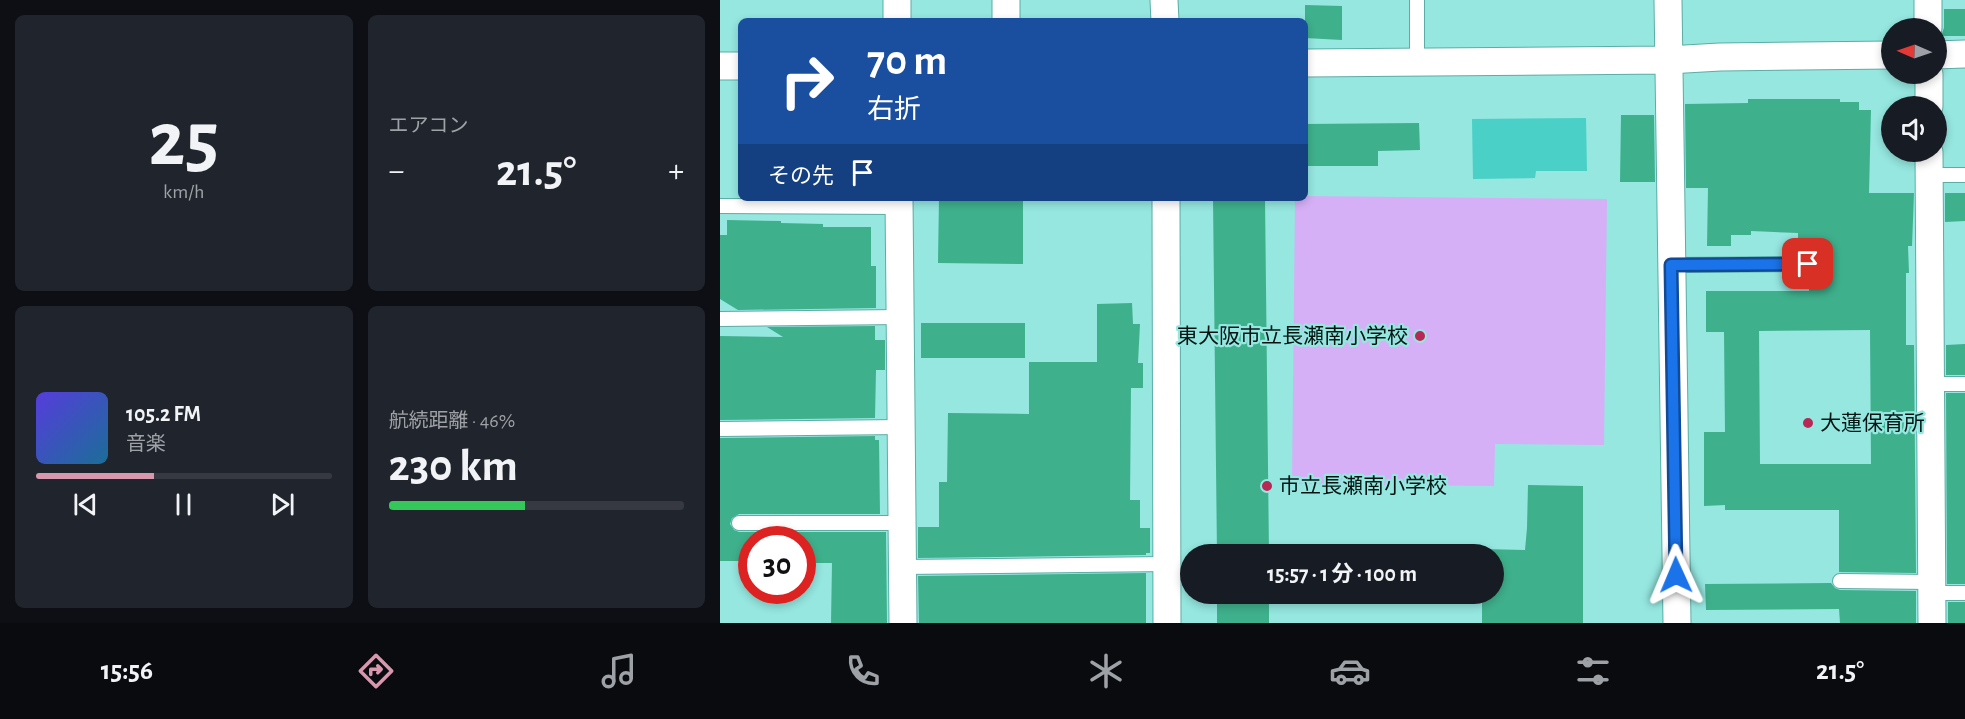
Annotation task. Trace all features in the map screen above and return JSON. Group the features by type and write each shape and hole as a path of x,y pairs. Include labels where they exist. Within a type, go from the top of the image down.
{"street":[{"path":"897,0 897,18"},
{"path":"1006,0 1006,18"},
{"path":"1164,0 1165,18"},
{"path":"1668,0 1677,623"},
{"path":"1928,0 1928,18"},
{"path":"1947,55 1965,54"},
{"path":"1308,63 1668,60 1720,57 1881,55"},
{"path":"720,66 738,66"},
{"path":"1929,163 1932,623"},
{"path":"1166,201 1167,623"},
{"path":"899,202 903,623"}],"lane":[{"path":"1417,0 1417,62"},
{"path":"1929,163 1965,175"},
{"path":"720,206 899,202"},
{"path":"1671,265 1808,264"},
{"path":"720,319 900,317"},
{"path":"1930,384 1965,384"},
{"path":"720,429 901,427"},
{"path":"739,523 902,523"},
{"path":"903,567 1167,564"},
{"path":"1840,581 1932,588 1965,593"}],"shaded area":[{"path":"1308,196 1607,199 1604,445 1495,444 1494,486 1292,484 1295,201 1308,201"}],"water":[{"path":"1586,118 1587,171 1536,171 1535,178 1473,179 1472,119"}],"building":[{"path":"1305,5 1342,6 1342,40 1308,38 1308,18 1305,18"},
{"path":"1944,9 1965,9 1965,36 1947,36 1947,18 1944,18"},
{"path":"1748,99 1840,99 1840,102 1859,102 1859,110 1871,110 1869,193 1914,193 1912,246 1908,246 1909,273 1906,273 1906,345 1914,345 1916,573 1839,572 1839,510 1725,510 1725,505 1704,506 1704,432 1725,432 1724,332 1706,332 1706,291 1809,291 1809,273 1817,265 1815,259 1809,255 1809,238 1798,238 1798,233 1751,231 1751,235 1731,235 1731,246 1707,246 1708,188 1686,188 1685,104 1748,103","holes":["1870,330 1871,464 1760,464 1759,331"]},
{"path":"1621,115 1654,115 1655,182 1620,182"},
{"path":"1419,123 1420,150 1378,151 1378,166 1308,166 1308,124"},
{"path":"1945,193 1965,193 1965,221 1945,222"},
{"path":"939,201 1023,201 1023,264 938,263"},
{"path":"1213,201 1265,201 1269,544 1217,544"},
{"path":"727,220 823,224 823,227 871,227 871,266 876,266 876,308 738,310 720,299 720,235 727,235"},
{"path":"1132,303 1133,324 1140,324 1138,363 1143,363 1143,388 1131,388 1130,500 1140,500 1140,528 1150,528 1150,553 1146,555 918,558 918,527 939,527 939,482 947,482 948,413 1029,414 1029,362 1097,362 1097,304"},
{"path":"921,323 1025,323 1025,358 921,358"},
{"path":"875,326 875,340 885,340 885,370 876,370 875,418 720,420 720,336 783,337 767,327"},
{"path":"1965,344 1965,375 1946,375 1946,345"},
{"path":"1946,393 1965,393 1965,584 1947,584"},
{"path":"875,436 875,440 879,440 880,514 739,514 732,518 730,524 738,532 738,561 720,561 720,438"},
{"path":"1528,485 1583,486 1583,623 1482,623 1482,604 1504,604 1504,550 1525,550"},
{"path":"816,532 886,532 887,623 831,623 832,563 816,563"},
{"path":"1146,573 1146,623 919,623 918,576"},
{"path":"1831,583 1840,590 1916,591 1916,623 1840,623 1839,609 1706,610 1705,584"},
{"path":"1948,602 1965,602 1965,623 1948,623"},
{"path":"1217,604 1269,604 1269,623 1217,623"}],"place":[{"name":"東大阪市立長瀬南小学校","path":"1420,336"},
{"name":"大蓮保育所","path":"1808,423"},
{"name":"市立長瀬南小学校","path":"1267,486"}],"route":[{"path":"1676,575 1671,265 1808,264"}]}
